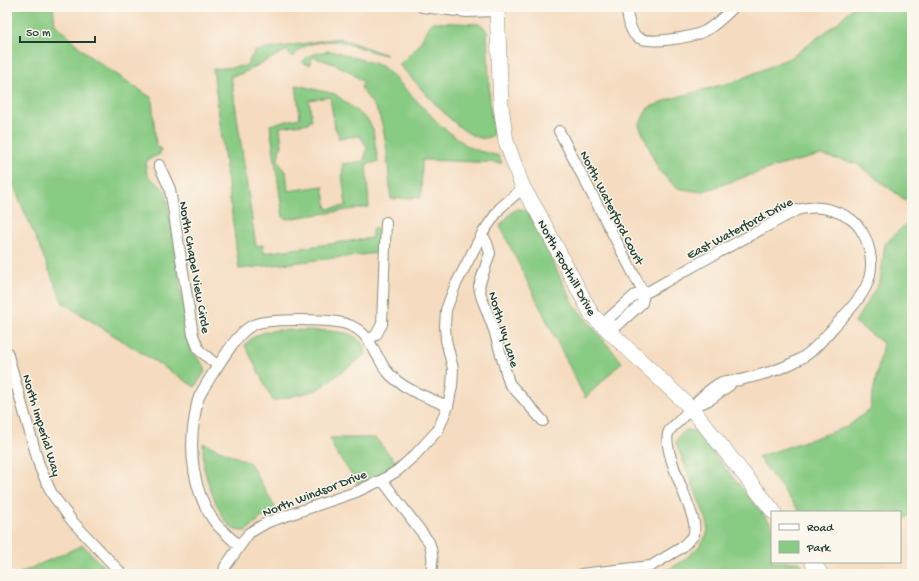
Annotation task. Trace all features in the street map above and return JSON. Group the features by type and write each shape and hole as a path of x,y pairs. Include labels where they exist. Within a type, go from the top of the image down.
{"street":[{"path":"422,7 467,12 497,9"},
{"path":"626,7 633,32 637,38 646,40 679,39 705,30 734,7"},
{"name":"North Foothill Drive","path":"497,9 501,106 506,141 523,188 537,211 592,315 691,408 773,511"},
{"name":"North Waterford Court","path":"560,131 644,294"},
{"name":"North Chapel View Circle","path":"159,165 170,189 193,335 199,350 218,366"},
{"name":"North Windsor Drive","path":"223,574 225,567 249,534 268,522 356,492 382,480 397,471 415,455 438,430 448,406 452,386 453,370 446,340 446,310 455,286 482,234 500,208 523,188"},
{"name":"East Waterford Drive","path":"607,329 609,318 635,295 644,294 797,210 806,208 823,208 841,213 851,219 860,228 867,240 871,253 872,265 869,280 864,292 812,350 802,358 771,372 738,380 711,399 691,408"},
{"path":"369,339 376,335 382,324 386,222"},
{"name":"North Ivy Lane","path":"482,234 490,253 479,286 481,296 494,330 509,383 543,421"},
{"path":"239,546 217,524 205,504 199,488 193,462 192,431 199,398 218,366 238,337 253,325 265,320 338,322 354,326 369,339 385,370 400,384 425,397 448,406"},
{"name":"North Imperial Way","path":"7,352 40,468 52,494 72,521 122,574"},
{"path":"581,574 651,566 681,548 694,535 694,524 667,442 669,432 691,408"},
{"path":"382,480 429,542 433,560 430,574"},
{"path":"813,563 821,574"}],"green space":[{"path":"7,7 53,7 55,24 89,56 152,98 156,146 161,149 160,154 147,160 146,167 148,176 166,193 188,338 192,352 205,367 205,371 195,387 63,303 10,177 7,139"},
{"path":"853,7 912,7 912,205 857,164 821,155 774,167 701,192 677,188 659,171 639,125 648,108 670,99 736,81 792,57 837,23"},
{"path":"432,22 478,24 483,26 487,32 490,106 494,135 480,138 460,127 438,107 400,66 400,64 419,45"},
{"path":"339,38 387,55 338,41 326,41 307,45 293,57 287,50 241,74 231,76 256,246 263,245 264,253 372,238 372,229 377,229 378,253 239,269 213,69 246,66 255,51"},
{"path":"328,51 337,52 382,66 441,126 467,146 499,156 502,163 422,160 421,197 391,199 386,145 382,124 377,111 361,87 364,83 349,71 334,64 313,57 309,65 302,62 317,53"},
{"path":"296,85 335,94 368,120 373,130 378,162 366,164 369,207 286,219 283,217 270,125 300,118","holes":["330,97 335,128 339,135 338,138 360,136 367,147 364,161 342,164 346,206 327,209 323,186 288,191 286,171 284,171 278,160 280,148 282,147 280,127 309,123 309,120 312,120 309,100"]},
{"path":"517,209 527,210 574,305 622,362 585,398 500,226 512,212"},
{"path":"912,218 912,513 901,521 901,511 799,511 758,457 847,427 870,409 883,343 855,322 880,281 885,244"},
{"path":"277,330 318,330 349,334 361,342 366,354 317,390 273,401 245,345 259,334"},
{"path":"686,430 695,431 771,524 771,563 801,563 808,574 656,574 671,568 687,558 701,544 708,530 707,521 676,443 678,437"},
{"path":"330,438 375,438 396,462 375,477 358,484 334,449"},
{"path":"203,443 250,463 277,511 261,518 246,531 237,530 231,527 216,503 208,483 204,468"},
{"path":"83,545 110,574 18,574"}]}
